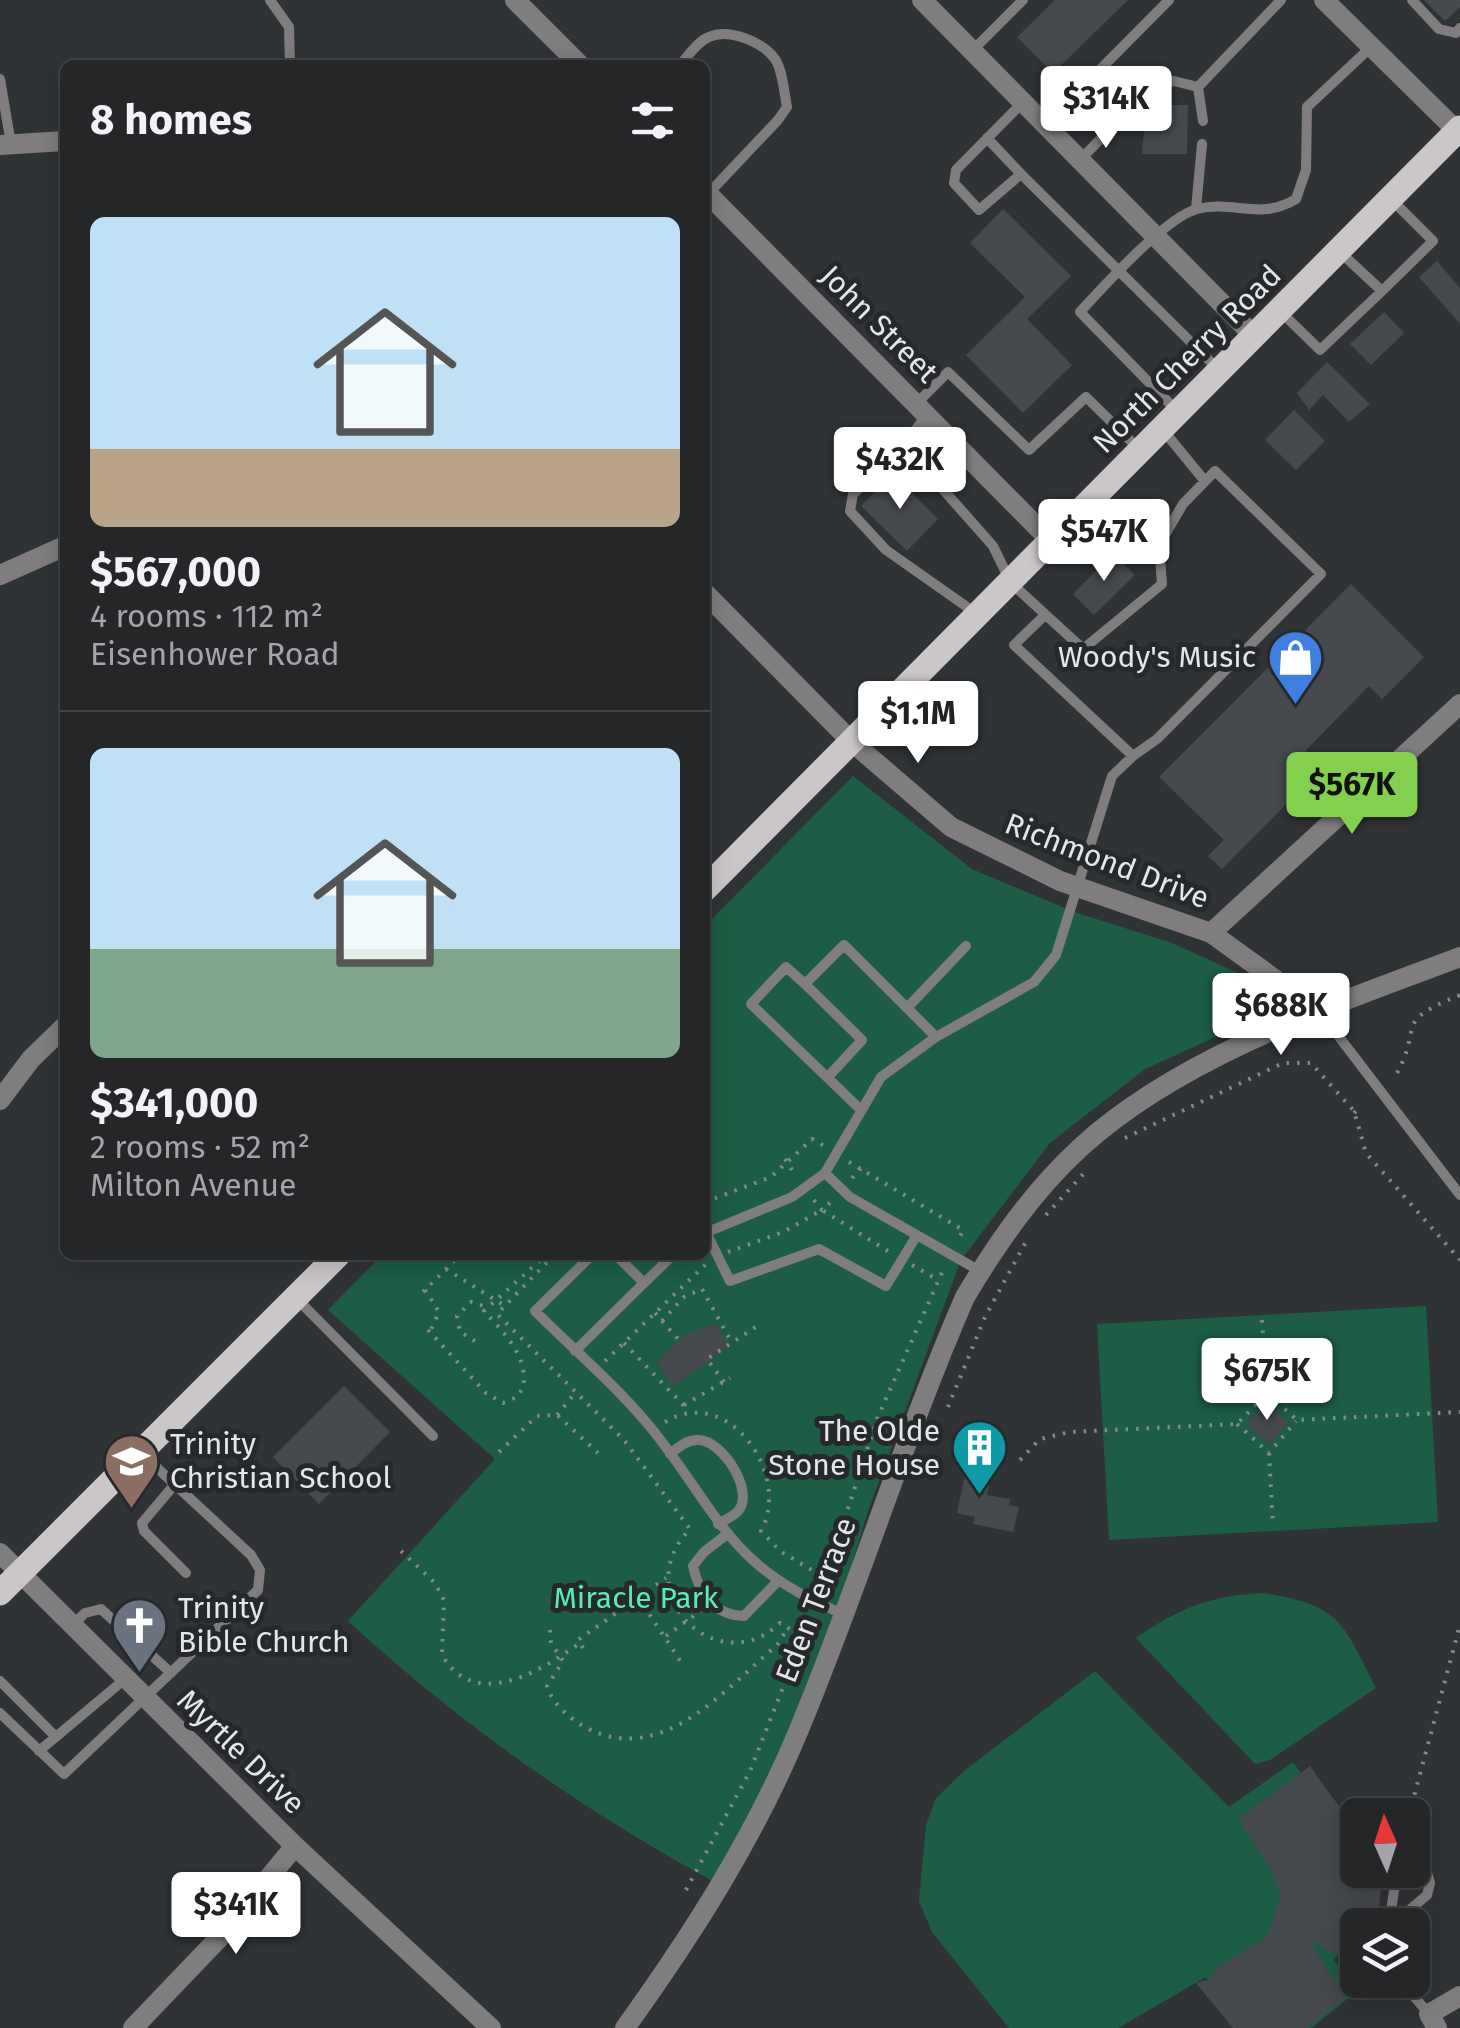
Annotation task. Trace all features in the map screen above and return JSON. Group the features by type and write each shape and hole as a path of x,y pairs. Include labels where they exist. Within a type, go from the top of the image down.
{"main road":[{"name":"North Cherry Road","path":"710,884 1459,131"},
{"path":"9,1584 333,1260"}],"street":[{"path":"516,0 575,60"},
{"path":"922,0 1255,338"},
{"path":"1324,0 1459,131"},
{"path":"6,145 60,142"},
{"name":"John Street","path":"710,197 1052,542"},
{"path":"0,575 60,548"},
{"name":"Richmond Drive","path":"710,598 852,742 951,828 1080,889 1211,934 1320,1012"},
{"path":"1211,934 1460,704"},
{"name":"Eden Terrace","path":"625,2028 707,1907 746,1840 798,1734 940,1356 980,1271 1037,1192 1082,1146 1132,1106 1187,1073 1320,1012 1460,956"},
{"path":"0,1100 60,1032"},
{"name":"Myrtle Drive","path":"0,1553 9,1584 72,1627 295,1846 491,2028"},
{"path":"133,2028 220,1937 295,1846"},
{"path":"1433,2021 1460,1996"}],"lane":[{"path":"270,0 289,27 290,60"},
{"path":"972,51 1023,0"},
{"path":"1045,125 1169,0"},
{"path":"1198,87 1280,0"},
{"path":"1412,0 1440,29 1456,34 1460,28"},
{"path":"685,60 706,37 722,34 755,42 776,60 787,107 710,189"},
{"path":"1204,480 1170,421 1080,312 1118,270 1196,209 1277,211 1296,199 1306,170 1307,106 1371,47"},
{"path":"0,79 6,145"},
{"path":"1080,160 1154,85 1174,80 1198,87"},
{"path":"1198,87 1203,121"},
{"path":"1021,174 990,206 979,210 954,184 956,170 1023,102"},
{"path":"988,138 1221,372"},
{"path":"1196,209 1202,144"},
{"path":"1280,312 1320,350 1433,242 1391,199"},
{"path":"1340,251 1382,291"},
{"path":"979,615 886,550 850,512 853,494 900,450 921,410 948,372 1030,450 1086,397 1142,451"},
{"path":"710,1231 792,1197 825,1173 881,1077 936,1037 1034,982 1056,954 1080,889 1112,776 1157,739 1322,574 1216,471 1204,480 1159,545 1162,584 1082,648 1011,582 993,546 932,477 900,450"},
{"path":"1044,616 1014,645 1133,756"},
{"path":"805,984 844,945 936,1037"},
{"path":"907,1008 966,946"},
{"path":"828,1078 862,1040 786,967 751,1004 828,1078 862,1110"},
{"path":"1320,1012 1460,1195"},
{"path":"825,1173 850,1197 980,1271"},
{"path":"710,1241 730,1281 819,1248 886,1286 917,1235"},
{"path":"587,1260 535,1310 670,1454 726,1535 752,1563 795,1594 843,1614"},
{"path":"621,1260 644,1283"},
{"path":"575,1351 668,1260"},
{"path":"296,1298 432,1436"},
{"path":"670,1454 688,1440 703,1439 717,1447 740,1480 743,1498 738,1512 718,1524"},
{"path":"0,1713 64,1774 258,1590 262,1580 251,1555 140,1453"},
{"path":"175,1484 142,1523 144,1532 186,1573"},
{"path":"726,1535 693,1566 708,1601 726,1616 744,1616 777,1582"},
{"path":"72,1627 85,1612 102,1609 171,1673"},
{"path":"39,1752 125,1679"},
{"path":"0,1680 56,1737"},
{"path":"1411,1908 1427,1895 1428,1888"},
{"path":"1414,1998 1433,2021"}],"path":[{"path":"1398,1074 1410,1026 1429,1008 1460,995"},
{"path":"1119,1141 1243,1080 1298,1060 1318,1069 1354,1114 1366,1153 1460,1260"},
{"path":"1354,1114 1362,1106"},
{"path":"710,1200 752,1186 812,1138 828,1148"},
{"path":"845,1159 963,1230 957,1243"},
{"path":"786,1162 798,1179"},
{"path":"1040,1221 1094,1163"},
{"path":"849,1182 862,1168"},
{"path":"811,1196 822,1210 835,1198"},
{"path":"948,1407 985,1317 1030,1236"},
{"path":"455,1260 424,1291 439,1312 429,1331 486,1393 507,1403 522,1388 522,1366 511,1342 484,1311 496,1298 509,1292 539,1260"},
{"path":"549,1260 497,1314 643,1461 690,1528 668,1556 666,1578 672,1600 688,1621 716,1640 735,1645 756,1642 780,1623 804,1638"},
{"path":"822,1589 877,1420 944,1268"},
{"path":"446,1269 504,1306"},
{"path":"662,1321 684,1297 702,1289 732,1343"},
{"path":"475,1341 460,1332 457,1316 472,1302 487,1307"},
{"path":"655,1313 678,1339"},
{"path":"1262,1320 1267,1393 1297,1420 1460,1412"},
{"path":"724,1382 707,1359 762,1324"},
{"path":"624,1343 689,1410"},
{"path":"684,1405 730,1378"},
{"path":"557,1415 586,1379"},
{"path":"1020,1460 1040,1439 1070,1432 1236,1424 1267,1393"},
{"path":"499,1452 538,1416 557,1415 598,1453"},
{"path":"1273,1526 1269,1453 1297,1420"},
{"path":"1236,1424 1269,1453"},
{"path":"401,1551 434,1583 444,1600 442,1655 455,1674 477,1683 504,1682 582,1645 578,1640 666,1578"},
{"path":"638,1597 681,1662"},
{"path":"686,1890 750,1771 811,1618"},
{"path":"665,1637 688,1621"},
{"path":"1414,1798 1460,1624"},
{"path":"550,1630 550,1643 563,1665 547,1690 562,1711 592,1731 611,1737 646,1738 692,1718 777,1645 788,1628"}],"green space":[{"name":"Miracle Park","path":"853,776 972,869 1074,912 1172,943 1236,972 1280,1008 1145,1069 1050,1143 961,1260 868,1511 812,1697 720,1885 621,1828 526,1765 435,1696 348,1621 495,1459 328,1310 377,1260 710,1260 710,921"},
{"path":"1426,1306 1438,1522 1109,1540 1097,1324"},
{"path":"1264,1593 1309,1604 1336,1620 1376,1688 1270,1760 1255,1764 1136,1638 1196,1605"},
{"path":"1095,1671 1229,1807 1293,1762 1308,1782 1316,1776 1340,1807 1340,1888 1353,1888 1356,1908 1340,1908 1340,1951 1334,1960 1340,1969 1340,1998 1348,1998 1311,2028 1245,2028 1206,1977 1118,2028 1009,2028 932,1932 919,1901 926,1825 936,1798 964,1771"}],"building":[{"path":"1055,0 1128,0 1053,73 1017,37"},
{"path":"1424,0 1460,0 1460,7 1445,21"},
{"path":"1146,105 1188,105 1187,154 1142,154"},
{"path":"1003,209 1071,276 1027,319 1072,365 1023,413 966,355 1025,297 970,243"},
{"path":"1437,261 1460,288 1460,324 1419,277"},
{"path":"1384,312 1404,333 1371,365 1350,344"},
{"path":"1327,362 1370,404 1349,422 1323,395 1309,410 1297,393"},
{"path":"1294,410 1325,441 1296,470 1265,440"},
{"path":"893,474 938,519 907,551 861,506"},
{"path":"1113,554 1135,575 1094,615 1073,594"},
{"path":"1351,584 1424,657 1382,699 1369,686 1306,750 1323,767 1222,869 1208,856 1224,840 1159,777"},
{"path":"715,1323 729,1347 672,1387 657,1362 685,1335"},
{"path":"344,1386 390,1432 319,1504 273,1457"},
{"path":"1266,1400 1289,1423 1269,1445 1246,1424"},
{"name":"The Olde Stone House","path":"967,1465 992,1470 987,1495 1010,1499 1009,1505 1019,1507 1013,1532 973,1524 975,1517 957,1513"},
{"path":"1310,1766 1340,1809 1340,1888 1381,1888 1379,1908 1340,1908 1340,1956 1310,1941 1340,1990 1340,1998 1345,1998 1307,2028 1233,2028 1196,1983 1211,1979 1216,1968 1267,1937 1281,1895 1269,1865 1238,1819"}],"place":[{"name":"Woody's Music","path":"1295,706"},
{"name":"The Olde Stone House","path":"979,1497"},
{"name":"Trinity Christian School","path":"131,1510"},
{"name":"Trinity Bible Church","path":"139,1674"}]}
